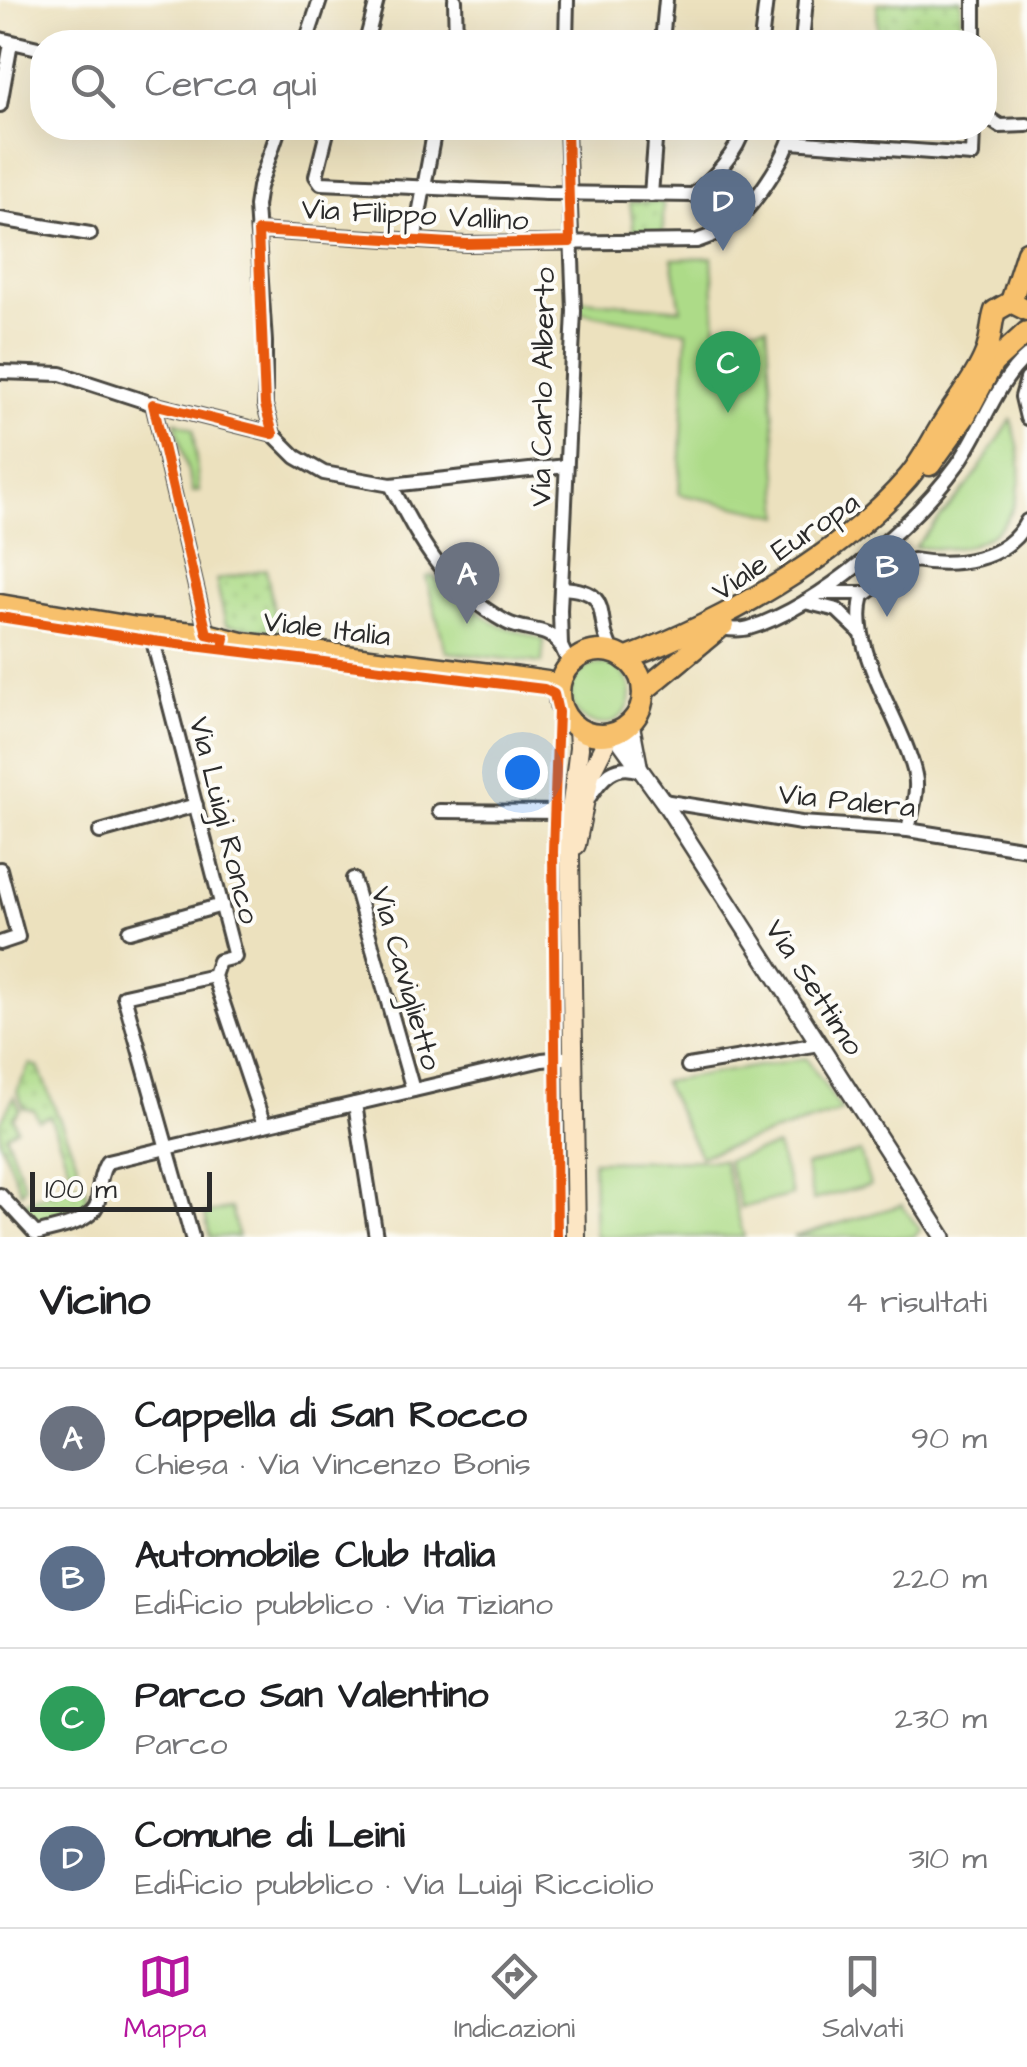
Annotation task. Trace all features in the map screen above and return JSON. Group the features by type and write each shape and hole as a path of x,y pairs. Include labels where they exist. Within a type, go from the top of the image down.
{"main road":[{"path":"1019,306 1027,252"},
{"name":"Viale Europa","path":"619,656 686,633 792,574 889,499 924,457 981,364 994,329 995,311 1019,306"},
{"path":"994,329 1003,338 1023,343"},
{"name":"Viale Europa","path":"643,690 718,628 807,575 894,506 949,442 993,363 1023,343"},
{"name":"Viale Italia","path":"0,605 216,636 506,667 564,668"},
{"path":"576,809 596,756 642,702 643,690 640,678 619,656 590,653 564,668 564,714 578,729 591,734 618,730"},
{"path":"576,1237 570,854 577,842 578,729"}],"street":[{"path":"311,30 320,0"},
{"path":"369,30 378,0"},
{"path":"455,0 456,30"},
{"path":"566,0 566,30"},
{"path":"663,30 666,0"},
{"path":"762,30 766,0"},
{"path":"803,30 806,0"},
{"path":"974,0 974,30"},
{"path":"0,104 6,41"},
{"path":"997,124 1027,125"},
{"path":"273,434 265,405 257,196 275,140"},
{"path":"325,140 316,176 321,183 651,195 694,195 740,140"},
{"path":"414,241 432,140"},
{"name":"Via Carlo Alberto","path":"564,668 560,610 574,311 567,140"},
{"path":"651,195 655,140"},
{"name":"Via Filippo Vallino","path":"258,231 542,245 697,241 726,229 740,216 789,140"},
{"path":"837,140 972,155 973,140"},
{"path":"0,219 90,234"},
{"path":"718,628 746,630 805,602 899,530 960,461 1012,373 1023,343"},
{"path":"0,372 61,374 153,404 273,434 296,456 324,472 390,485 566,466"},
{"path":"1027,378 1022,397 1027,418"},
{"path":"153,404 216,636"},
{"path":"390,485 449,582 502,620 548,632 564,668"},
{"path":"818,593 871,592 913,560 954,565 973,560 999,550 1027,521"},
{"path":"562,588 582,589 595,598 602,612 604,633 619,656"},
{"path":"863,594 862,634 916,778 908,830"},
{"path":"805,602 845,615 862,634"},
{"name":"Via Luigi Ronco","path":"154,629 235,957 220,962 214,976"},
{"name":"Via Settimo","path":"618,730 943,1237"},
{"path":"438,811 576,809 610,772 625,767 642,771"},
{"name":"Via Palera","path":"662,802 801,824 908,830 1027,850"},
{"path":"100,832 196,805"},
{"path":"0,869 18,937 0,943"},
{"name":"Via Caviglietto","path":"353,879 413,1090"},
{"path":"129,931 222,906"},
{"path":"192,1237 124,996 214,976 264,1125"},
{"path":"688,1066 819,1044"},
{"name":"Via Caviglietto","path":"0,1195 36,1234 88,1217 97,1207 100,1175 107,1162 542,1060 574,1057"},
{"path":"354,1104 376,1237"}],"green space":[{"path":"961,0 961,30 878,30 877,4"},
{"path":"630,202 663,202 663,234 634,233"},
{"path":"712,257 716,330 767,326 781,516 679,494 687,331 574,311 574,299 681,309 672,259"},
{"path":"1011,420 1020,475 1018,493 1003,524 989,536 963,547 915,547 970,483"},
{"path":"175,421 193,429 199,491 193,492"},
{"path":"266,569 278,632 226,625 216,580"},
{"path":"433,576 494,623 544,640 542,663 446,652 426,577"},
{"path":"601,664 622,673 631,694 622,715 601,724 580,715 571,694 580,673"},
{"path":"806,1058 842,1111 700,1156 663,1082"},
{"path":"30,1064 38,1067 78,1164 76,1171 69,1168 50,1116 38,1120 34,1110 24,1108 17,1091"},
{"path":"14,1096 20,1109 13,1117 17,1128 6,1135 25,1186 21,1192 0,1140 0,1123"},
{"path":"777,1146 792,1195 741,1208 727,1160"},
{"path":"860,1152 870,1185 813,1200 805,1166"},
{"path":"723,1160 744,1237 595,1237 593,1161"},
{"path":"75,1184 85,1185 88,1206 83,1211 32,1226 24,1215 25,1202"},
{"path":"902,1205 920,1230 913,1237 793,1237"},
{"path":"231,1208 238,1237 210,1237 205,1214"}],"cycle path":[{"path":"273,434 265,405 258,231 466,244 570,242 567,140"},
{"path":"223,648 225,638 207,634 153,404 273,434"},
{"path":"0,617 153,641 544,689 554,694 558,712 553,852 557,1237"}],"place":[{"name":"Comune di Leini","path":"723,251"},
{"name":"Parco San Valentino","path":"728,413"},
{"name":"Automobile Club Italia","path":"887,617"},
{"name":"Cappella di San Rocco","path":"467,624"}]}
